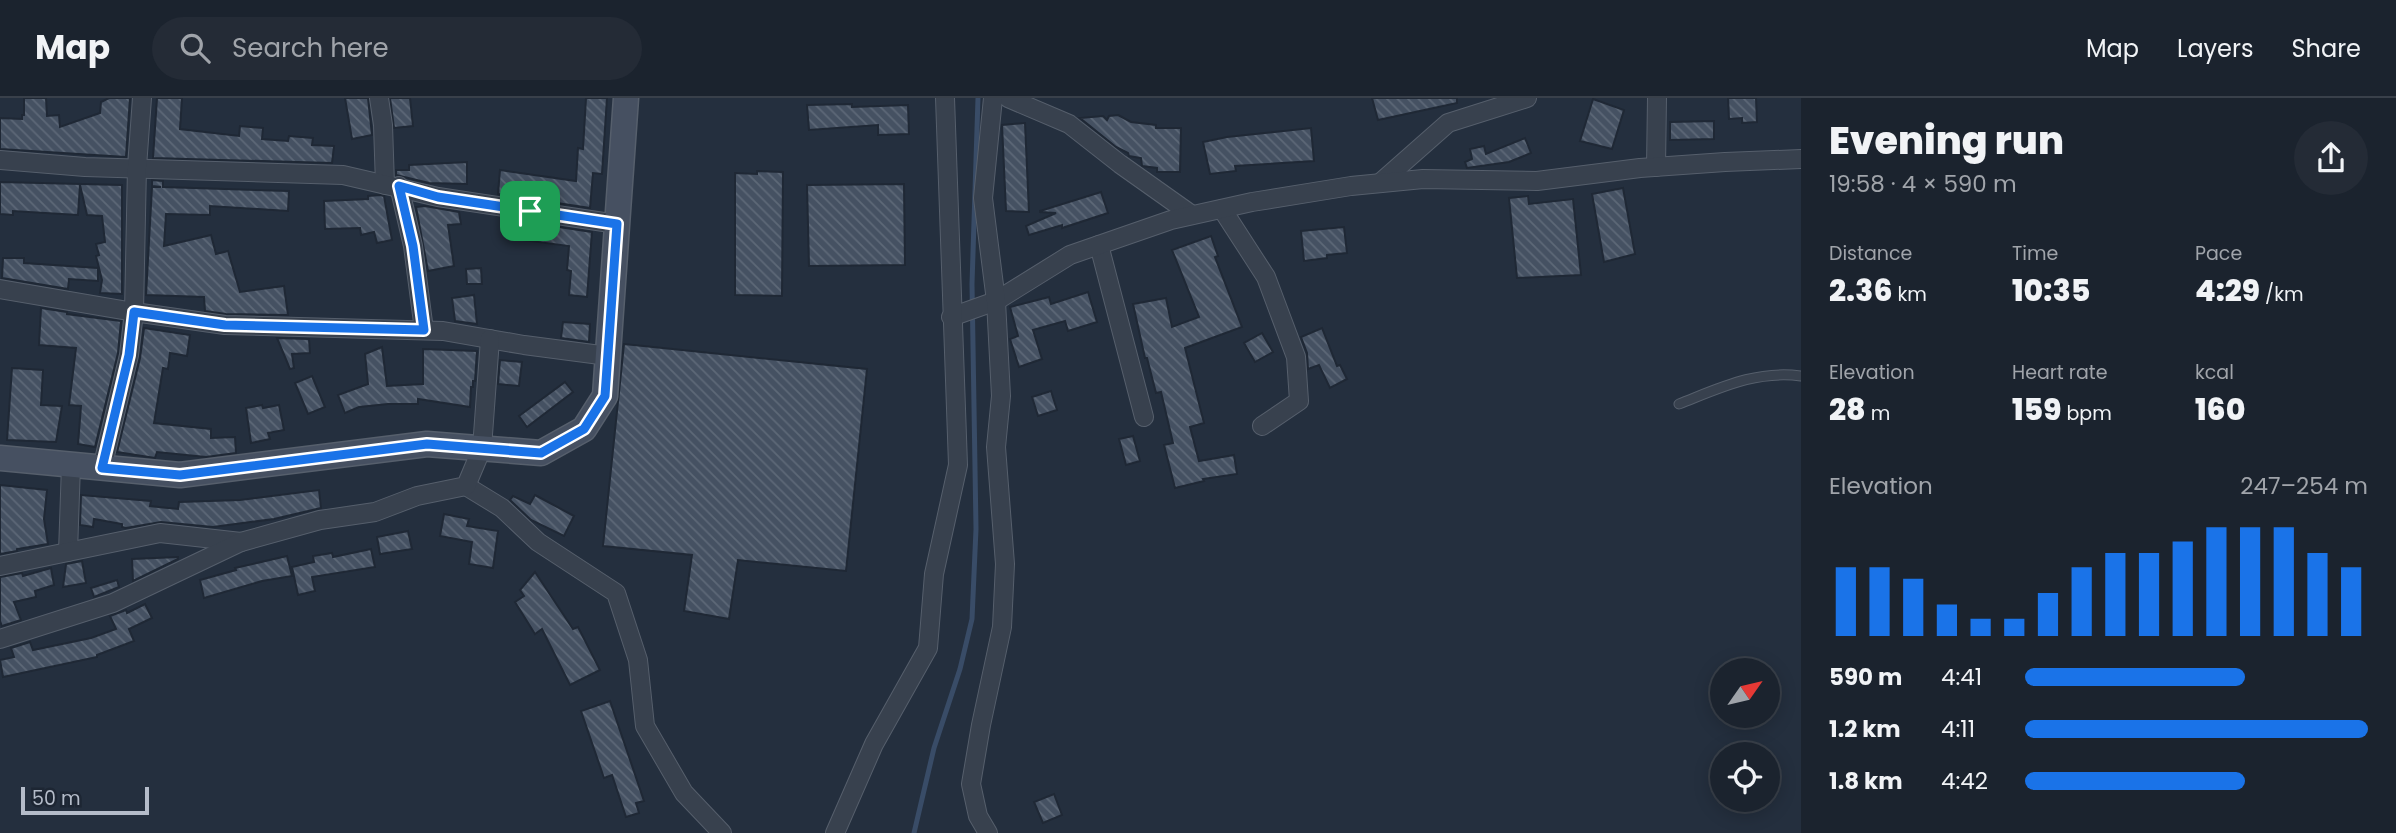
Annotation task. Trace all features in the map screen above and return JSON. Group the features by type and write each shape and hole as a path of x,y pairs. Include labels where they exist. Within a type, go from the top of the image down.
{"street":[{"path":"102,468 129,355 134,312 137,167 142,98"},
{"path":"379,98 392,186 413,246 424,330"},
{"path":"0,458 180,475 427,444 541,453 584,429 605,396 626,98"},
{"path":"835,833 874,744 928,648 934,574 958,465 957,314 945,98"},
{"path":"988,833 978,816 971,784 1003,615 1005,564 996,447 1001,396 983,198 993,98"},
{"path":"1008,98 1069,124 1192,215"},
{"path":"1380,184 1448,123 1527,98"},
{"path":"1656,167 1657,98"},
{"path":"957,314 991,302 1070,255 1171,220 1222,209 1326,190 1423,179 1537,181 1656,167 1801,159"},
{"path":"0,160 85,167 343,176 438,197 617,224"},
{"path":"1222,209 1266,277 1296,357 1299,401 1262,426"},
{"path":"1099,245 1144,417"},
{"path":"0,289 225,325 443,331 608,356"},
{"path":"466,486 482,448 490,339"},
{"path":"68,552 71,465"},
{"path":"0,639 113,603 241,542 320,520 375,512 417,496 466,486 502,508 538,542 616,593 638,660 645,726 684,793 722,833"},
{"path":"0,566 160,533 241,542"}],"lane":[{"path":"1679,404 1750,377 1779,374 1801,376"}],"building":[{"path":"24,98 46,98 47,116 59,115 60,127 100,113 101,102 109,98 130,98 126,157 0,149 0,118 22,119"},
{"path":"157,98 182,98 180,129 239,136 240,126 263,128 262,139 288,141 289,136 313,138 312,145 334,146 332,163 153,158"},
{"path":"345,98 368,98 372,135 352,139"},
{"path":"390,98 410,98 413,126 394,128"},
{"path":"586,98 607,98 602,174 593,173 590,208 498,194 500,170 576,181 578,148 583,149"},
{"path":"1372,98 1457,98 1457,103 1378,120"},
{"path":"1728,98 1756,98 1757,122 1742,123 1742,118 1729,119"},
{"path":"1593,99 1624,110 1612,149 1580,141"},
{"path":"852,104 852,107 908,105 909,134 878,135 878,125 809,130 807,105"},
{"path":"1118,115 1131,122 1156,125 1156,128 1181,128 1180,172 1157,172 1157,168 1142,166 1141,158 1129,156 1080,118 1103,116 1107,120 1109,116"},
{"path":"1714,121 1714,139 1670,140 1670,122"},
{"path":"1025,123 1029,212 1006,211 1002,125"},
{"path":"1311,128 1314,161 1235,166 1236,171 1210,174 1203,142"},
{"path":"1525,138 1531,153 1509,162 1467,168 1465,162 1472,159 1470,149 1484,146 1486,154"},
{"path":"467,162 467,184 429,183 396,175 396,170 409,170 409,165"},
{"path":"757,171 783,172 782,296 735,295 735,173 757,174"},
{"path":"152,180 163,181 163,187 289,191 288,211 210,206 210,215 166,214 164,246 211,235 216,254 228,251 240,292 284,286 288,315 226,314 205,311 204,297 146,295 152,187 161,187 152,186"},
{"path":"0,182 122,185 122,294 100,293 102,280 96,244 105,242 102,216 87,215 80,185 78,215 13,211 13,215 0,214"},
{"path":"904,184 905,265 809,266 807,185"},
{"path":"1623,188 1635,254 1604,262 1592,194"},
{"path":"1101,192 1108,213 1062,228 1062,225 1029,235 1026,226 1056,213 1040,211"},
{"path":"368,196 384,196 392,240 377,243 374,232 361,235 360,228 325,229 324,201 368,199"},
{"path":"1528,196 1529,204 1573,199 1581,275 1517,278 1509,198"},
{"path":"416,207 459,212 461,224 448,225 454,266 428,271"},
{"path":"526,222 592,232 587,297 569,295 569,246 523,240"},
{"path":"1344,227 1347,253 1304,261 1301,231"},
{"path":"1211,236 1218,256 1215,257 1242,327 1185,348 1204,423 1190,427 1199,461 1234,455 1237,474 1203,479 1204,481 1175,488 1164,445 1173,443 1161,392 1156,393 1145,358 1133,304 1166,298 1172,327 1199,317 1172,250"},
{"path":"3,258 24,258 24,263 98,268 98,281 69,279 68,289 2,278"},
{"path":"481,268 482,284 467,284 466,269"},
{"path":"1088,292 1097,322 1068,331 1065,321 1033,330 1042,359 1019,367 1010,339 1018,336 1010,307 1049,297 1051,304"},
{"path":"474,295 477,324 455,321 452,298"},
{"path":"41,308 121,321 118,353 95,447 78,444 81,406 69,405 76,348 39,345"},
{"path":"563,322 590,324 589,342 561,338"},
{"path":"144,328 190,335 187,356 170,353 168,369 163,368 154,423 211,429 211,438 235,437 236,453 206,457 157,452 155,458 117,452 140,358"},
{"path":"1322,328 1337,366 1340,365 1347,379 1330,388 1319,365 1308,369 1307,353 1301,337"},
{"path":"1262,333 1273,352 1255,362 1244,343"},
{"path":"277,338 309,339 310,353 292,354 294,368 290,369"},
{"path":"624,344 867,369 846,571 738,560 729,619 684,611 692,555 603,546"},
{"path":"382,347 387,386 423,384 423,349 477,351 470,407 418,399 418,404 359,407 345,413 338,395 368,384 365,354"},
{"path":"500,360 522,362 519,386 498,384"},
{"path":"12,368 43,370 41,405 62,406 56,442 7,440"},
{"path":"312,376 325,407 308,414 295,383"},
{"path":"565,382 573,392 527,427 519,416"},
{"path":"1051,391 1057,410 1038,416 1032,397"},
{"path":"262,405 263,408 279,405 284,430 268,433 270,439 251,443 246,408"},
{"path":"1133,436 1140,461 1126,465 1119,439"},
{"path":"0,485 47,490 44,519 48,544 0,554"},
{"path":"319,490 321,508 274,519 213,527 161,522 126,528 122,527 122,524 94,519 93,527 80,525 81,495 151,501 150,506 178,509 179,502 240,500"},
{"path":"535,495 574,516 564,536 531,520 510,500 513,496 530,504"},
{"path":"444,514 469,519 467,526 498,531 493,568 469,564 472,542 440,536"},
{"path":"408,531 412,549 380,554 377,537"},
{"path":"371,549 375,567 312,577 315,591 298,595 292,567 314,562 313,556 332,553 333,557"},
{"path":"287,556 292,576 262,581 204,598 200,580 236,570 235,568"},
{"path":"132,559 178,559 133,581"},
{"path":"82,561 86,583 63,587 66,564"},
{"path":"51,568 54,585 35,591 36,597 14,602 21,620 2,626 0,577 22,573 23,576"},
{"path":"535,572 573,629 578,627 600,670 570,685 542,629 535,634 515,602 524,596 520,590"},
{"path":"117,580 119,587 94,597 91,588"},
{"path":"145,604 152,618 129,629 134,641 97,657 3,677 0,660 14,657 11,648 30,642 33,650 91,638 116,629 110,616 126,610 127,613"},
{"path":"610,701 644,801 636,803 639,813 626,817 612,775 604,778 581,711"},
{"path":"1054,794 1062,815 1043,823 1034,802"}],"waterway":[{"path":"914,833 934,748 960,669 972,619 976,529 972,284 978,98"}],"route":[{"path":"399,186 438,197 530,211 617,224 605,396 584,429 541,453 427,444 180,475 102,468 129,355 134,312 225,325 424,330 413,246 399,186"}]}
